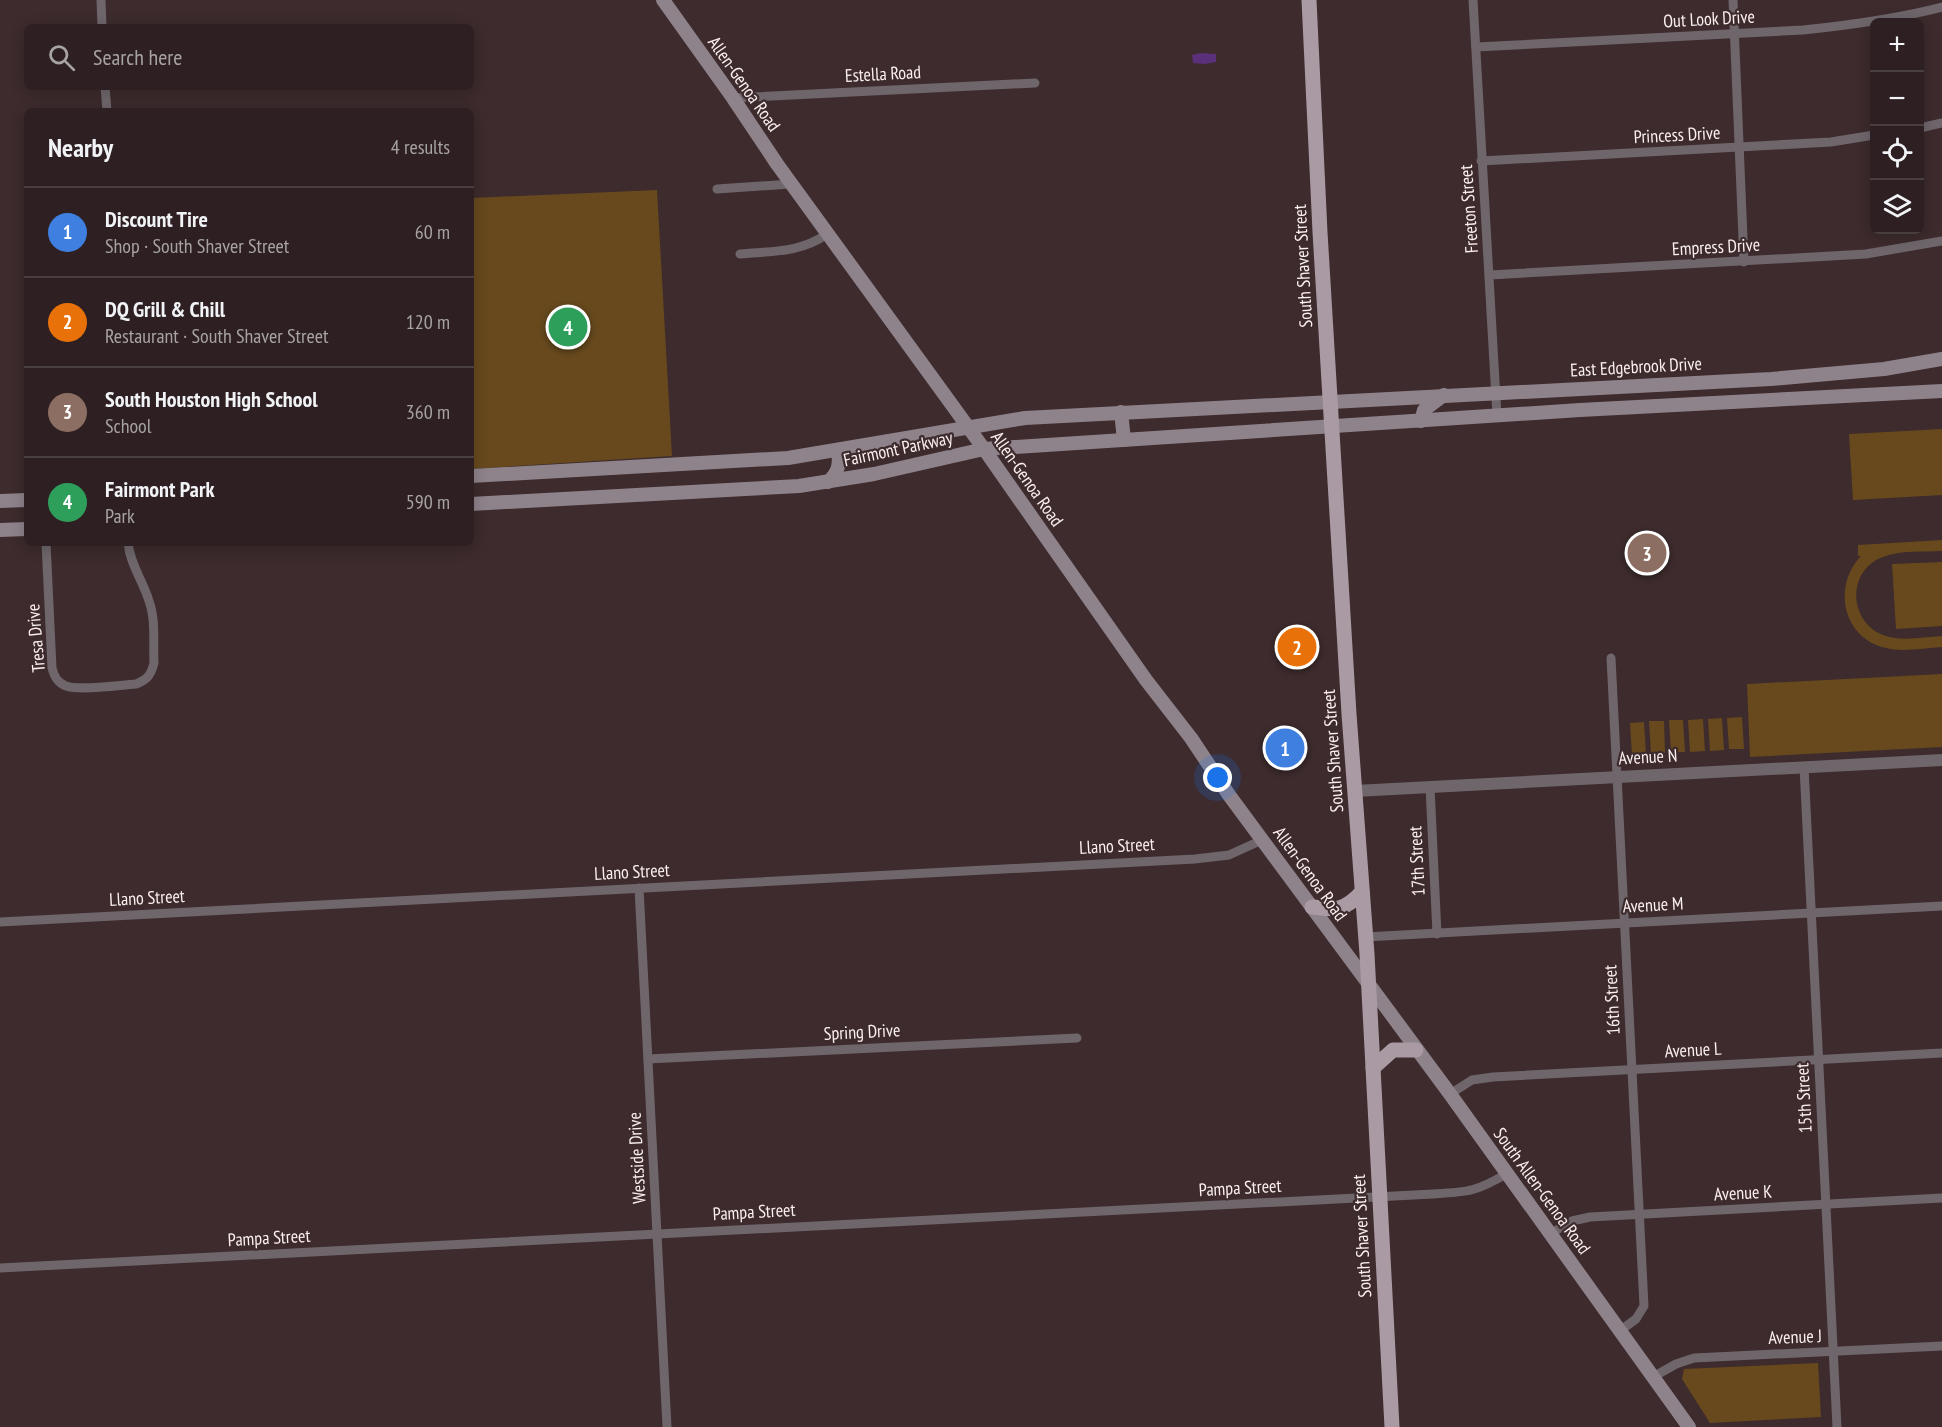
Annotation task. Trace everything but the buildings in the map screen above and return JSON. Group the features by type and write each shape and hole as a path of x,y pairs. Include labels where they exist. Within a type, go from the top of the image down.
{"main road":[{"name":"Allen-Genoa Road","path":"663,0 826,234 984,449 1140,671 1191,738 1229,795 1366,981"},
{"name":"South Shaver Street","path":"1309,0 1320,232 1373,1068 1392,1427"},
{"name":"East Edgebrook Drive","path":"1331,402 1771,379 1884,369 1942,359"},
{"path":"1771,379 1773,399"},
{"path":"1636,386 1637,407"},
{"path":"1332,426 1942,391"},
{"path":"1421,421 1424,410 1444,395"},
{"name":"Fairmont Parkway","path":"474,476 788,458 1025,418 1331,402"},
{"path":"1121,412 1124,440"},
{"name":"Fairmont Parkway","path":"474,504 765,488 828,482 984,449 1332,426"},
{"path":"828,482 835,476 839,467 838,450"},
{"path":"549,472 551,500"},
{"path":"0,501 24,500"},
{"path":"0,530 24,529"},
{"path":"1312,907 1334,910 1342,908 1351,904 1362,892"},
{"name":"South Allen-Genoa Road","path":"1366,981 1621,1330 1689,1427"},
{"path":"1373,1068 1393,1050 1416,1050"}],"street":[{"path":"100,0 102,24"},
{"name":"Freeton Street","path":"1473,0 1497,416"},
{"path":"1733,0 1744,262"},
{"name":"Out Look Drive","path":"1476,47 1734,34 1855,25 1908,16 1942,7"},
{"name":"Estella Road","path":"733,98 1035,83"},
{"path":"105,90 107,108"},
{"path":"1924,127 1942,123"},
{"name":"Princess Drive","path":"1481,161 1832,142 1870,136"},
{"path":"717,189 791,184"},
{"path":"740,254 795,249 812,244 826,234"},
{"name":"Empress Drive","path":"1490,276 1866,254 1942,241"},
{"name":"Tresa Drive","path":"46,546 52,668 55,678 66,686 136,684 144,681 152,671 154,663 152,611 131,561 128,546"},
{"name":"16th Street","path":"1611,658 1644,1306 1636,1319 1621,1330"},
{"name":"Avenue N","path":"1355,791 1942,760"},
{"name":"15th Street","path":"1804,767 1837,1427"},
{"name":"17th Street","path":"1430,787 1437,934"},
{"name":"Llano Street","path":"0,922 1195,859 1229,855 1262,840"},
{"name":"Westside Drive","path":"639,888 667,1427"},
{"name":"Avenue M","path":"1365,937 1942,906"},
{"name":"Spring Drive","path":"648,1059 1077,1038"},
{"name":"Avenue L","path":"1450,1094 1472,1080 1493,1077 1942,1053"},
{"name":"Pampa Street","path":"0,1268 1379,1198 1474,1191 1506,1174"},
{"name":"Avenue K","path":"1550,1234 1572,1221 1590,1217 1942,1198"},
{"name":"Avenue J","path":"1653,1377 1676,1364 1694,1358 1942,1346"}],"shaded area":[{"path":"1216,54 1216,62 1193,63 1192,55"},
{"path":"657,190 672,456 474,469 474,198"},
{"path":"1942,429 1942,495 1853,500 1849,434"},
{"path":"1942,540 1942,551 1897,553 1871,564 1863,573 1856,596 1863,619 1871,628 1883,635 1897,638 1942,636 1942,647 1896,650 1868,641 1850,621 1846,608 1847,581 1852,568 1861,556 1858,556 1858,545"},
{"path":"1942,562 1942,626 1896,629 1892,564"},
{"path":"1942,674 1942,747 1750,757 1747,684"},
{"path":"1742,717 1744,749 1729,749 1727,718"},
{"path":"1722,718 1724,750 1710,751 1708,719"},
{"path":"1703,719 1705,751 1690,752 1688,720"},
{"path":"1669,720 1683,720 1685,752 1671,752"},
{"path":"1649,721 1664,721 1665,753 1651,753"},
{"path":"1644,722 1646,754 1632,755 1630,723"},
{"path":"1818,1363 1821,1417 1710,1423 1682,1379 1684,1369"}],"place":[{"name":"Fairmont Park","path":"568,327"},
{"name":"South Houston High School","path":"1647,553"},
{"name":"DQ Grill & Chill","path":"1297,647"},
{"name":"Discount Tire","path":"1285,748"}]}
